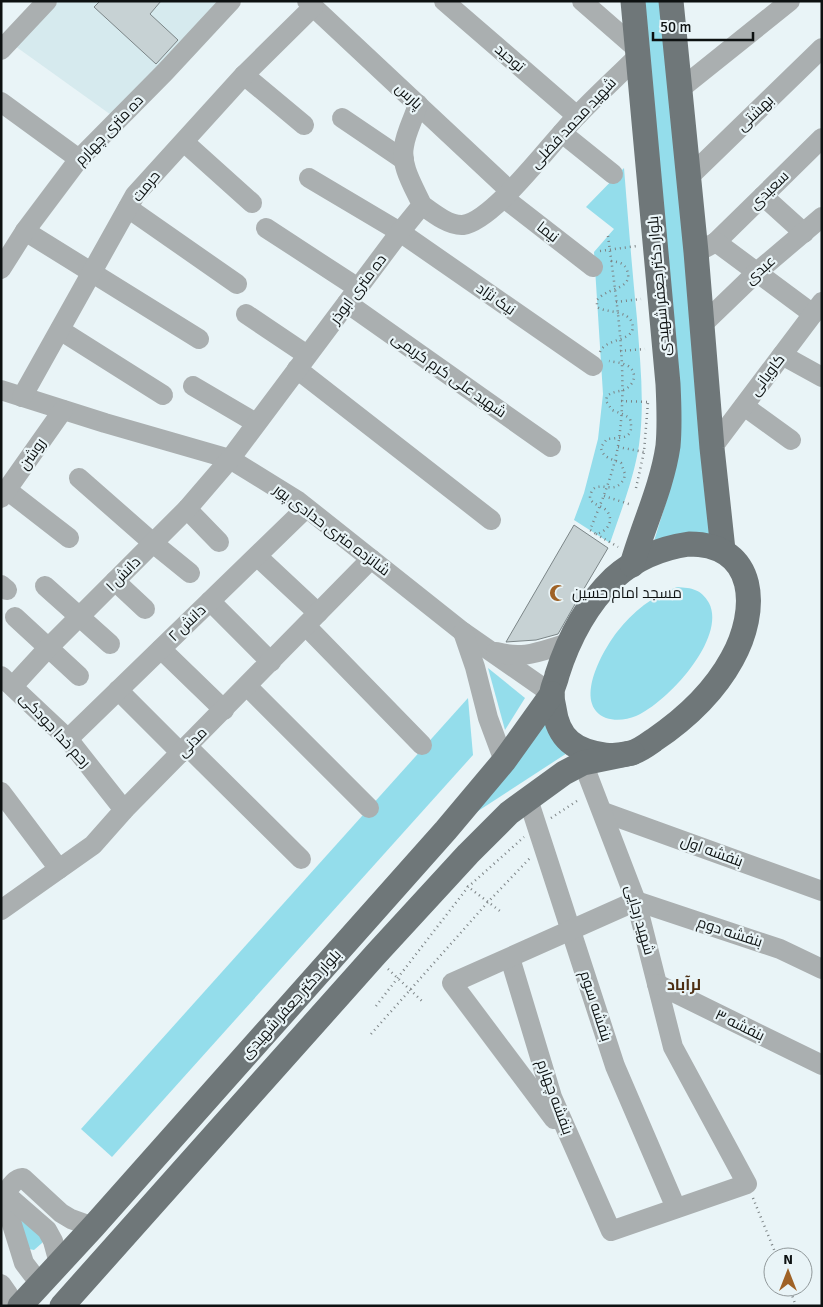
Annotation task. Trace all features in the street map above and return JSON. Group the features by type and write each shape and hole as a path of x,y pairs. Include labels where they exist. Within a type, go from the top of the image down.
{"main road":[{"name":"بلوار دکتر جعفر شهیدی","path":"625,551 663,468 668,447 670,421 633,1"},
{"path":"671,1 688,178 706,247 701,326 723,550"},
{"path":"704,544 723,550 738,563 746,579 748,600 742,636 732,659 718,680 668,730 632,753 609,755 591,753 568,741 556,722 552,694 569,643 581,621 614,578 625,551 645,556 680,545 704,544"},
{"name":"بلوار دکتر جعفر شهیدی","path":"20,1306 93,1227 446,830 504,761 552,694"},
{"name":"بلوار دکتر جعفر شهیدی","path":"62,1306 376,954 460,880 468,854 509,813 564,773 583,762 632,753"}],"street":[{"name":"ده متری چهارم","path":"1,270 25,231 79,159 165,72 231,1"},
{"name":"توحید","path":"444,1 577,116"},
{"path":"582,1 637,52"},
{"path":"679,90 790,1"},
{"path":"1,50 46,2"},
{"name":"حرمت","path":"22,397 135,195 310,4"},
{"name":"پارس","path":"310,4 418,104 507,194"},
{"name":"بهشتی","path":"688,178 822,48"},
{"name":"شهید محمد فضلی","path":"422,205 441,219 462,225 479,219 507,194 637,52"},
{"path":"244,75 304,125"},
{"path":"1,102 79,159"},
{"path":"418,104 404,146 404,160 422,205"},
{"path":"342,118 404,160"},
{"path":"562,132 612,174"},
{"name":"سعیدی","path":"706,247 763,196 822,139"},
{"path":"184,142 252,203"},
{"name":"نیک نژاد","path":"308,178 400,232 593,366"},
{"name":"نیما","path":"507,194 599,260"},
{"path":"763,196 804,232"},
{"name":"ده متری ابوذر","path":"230,458 422,205"},
{"path":"128,208 237,284"},
{"name":"عبدی","path":"701,326 757,272 822,217"},
{"name":"شهید علی کرم کریمی","path":"266,228 352,296 551,447"},
{"path":"25,231 199,339"},
{"path":"706,247 757,272 818,308"},
{"name":"کاویانی","path":"712,448 818,308"},
{"path":"246,314 491,520"},
{"path":"60,330 163,395"},
{"path":"782,355 822,377"},
{"path":"193,386 256,423"},
{"name":"شانزده متری حدادی پور","path":"2,391 230,458 306,508 463,632 552,694"},
{"path":"744,406 791,440"},
{"name":"روشن","path":"4,494 62,410"},
{"name":"دانش ۱","path":"7,681 48,648 153,544 187,509 230,458"},
{"path":"79,478 153,544 190,573"},
{"path":"4,494 69,538"},
{"name":"دانش ۲","path":"68,740 306,508"},
{"path":"187,509 219,542"},
{"path":"257,556 422,745"},
{"name":"مدنی","path":"1,910 93,845 124,810 185,750 371,558"},
{"path":"115,581 145,609"},
{"path":"45,586 110,644"},
{"path":"210,601 271,662"},
{"path":"15,617 79,676"},
{"path":"463,632 475,667 488,718 504,761"},
{"path":"489,651 512,656 528,655 569,643"},
{"path":"161,649 224,710"},
{"name":"رحم خدا جودکی","path":"7,681 68,740 124,810"},
{"path":"247,686 369,808"},
{"path":"118,690 301,859"},
{"name":"شهید رجایی","path":"583,762 636,901 673,1047 747,1184"},
{"path":"1,792 59,869"},
{"name":"بنفشه سوم","path":"528,799 615,1066 676,1208"},
{"name":"بنفشه اول","path":"602,812 822,891"},
{"path":"573,1144 452,983 636,901"},
{"name":"بنفشه دوم","path":"636,901 780,949 822,969"},
{"name":"بنفشه چهارم","path":"510,958 552,1097 612,1231 676,1208"},
{"name":"بنفشه ۳","path":"658,984 822,1066"},
{"path":"59,1263 53,1241 47,1230 8,1196 7,1191 10,1186 18,1179 23,1178 61,1213 93,1227"},
{"path":"676,1208 747,1184"},
{"path":"1,1211 10,1218 28,1272 40,1284"},
{"path":"1,1284 8,1294 10,1306"}],"path":[{"path":"608,236 610,249"},
{"path":"599,260 610,249 637,246 638,252"},
{"path":"599,260 610,249"},
{"path":"596,534 603,533 610,524 607,511 591,500 591,491 595,488 615,487 624,479 623,468 620,463 605,456 601,447 607,440 627,436 631,429 630,419 612,410 606,401 607,396 628,388 634,379 631,368 603,358 600,352 606,344 629,335 632,330 632,324 629,318 617,313 603,311 597,307 597,300 603,294 622,286 628,275 622,263 599,260"},
{"path":"599,260 615,290 620,340 622,391 618,447 604,496 590,530 625,551"},
{"path":"616,302 641,299 641,291"},
{"path":"620,351 646,349 646,352"},
{"path":"621,401 648,402 644,452 636,492"},
{"path":"618,447 644,452"},
{"path":"604,496 632,505 634,501"},
{"path":"371,1034 488,902 540,836 594,790"},
{"path":"376,1006 397,979 460,880 540,836"},
{"path":"460,880 500,911"},
{"path":"376,954 397,979 423,1002"},
{"path":"747,1184 772,1247"}],"shaded area":[{"path":"58,1 220,1 114,117 15,46"},
{"path":"643,1 661,1 713,552 650,554 671,486"},
{"path":"624,168 639,350 642,413 634,470 610,543 574,520 584,493 598,439 603,394 594,252 614,229 586,207"},
{"path":"677,587 696,590 709,603 712,617 710,634 702,651 677,684 649,709 629,718 617,720 606,718 596,711 591,701 591,689 598,663 611,640 630,617 644,605"},
{"path":"488,668 525,698 505,730"},
{"path":"468,698 473,755 112,1157 81,1129"},
{"path":"552,714 581,744 455,826"},
{"path":"16,1211 43,1239 42,1243 34,1250 29,1249"}],"building":[{"path":"100,1 161,1 150,14 178,40 156,64 94,7"},
{"name":"مسجد امام حسین","path":"574,525 608,548 558,634 536,640 506,642"}],"place":[{"name":"مسجد امام حسین","path":"558,593"}],"district":[{"name":"لرآباد","path":"684,984"}]}
